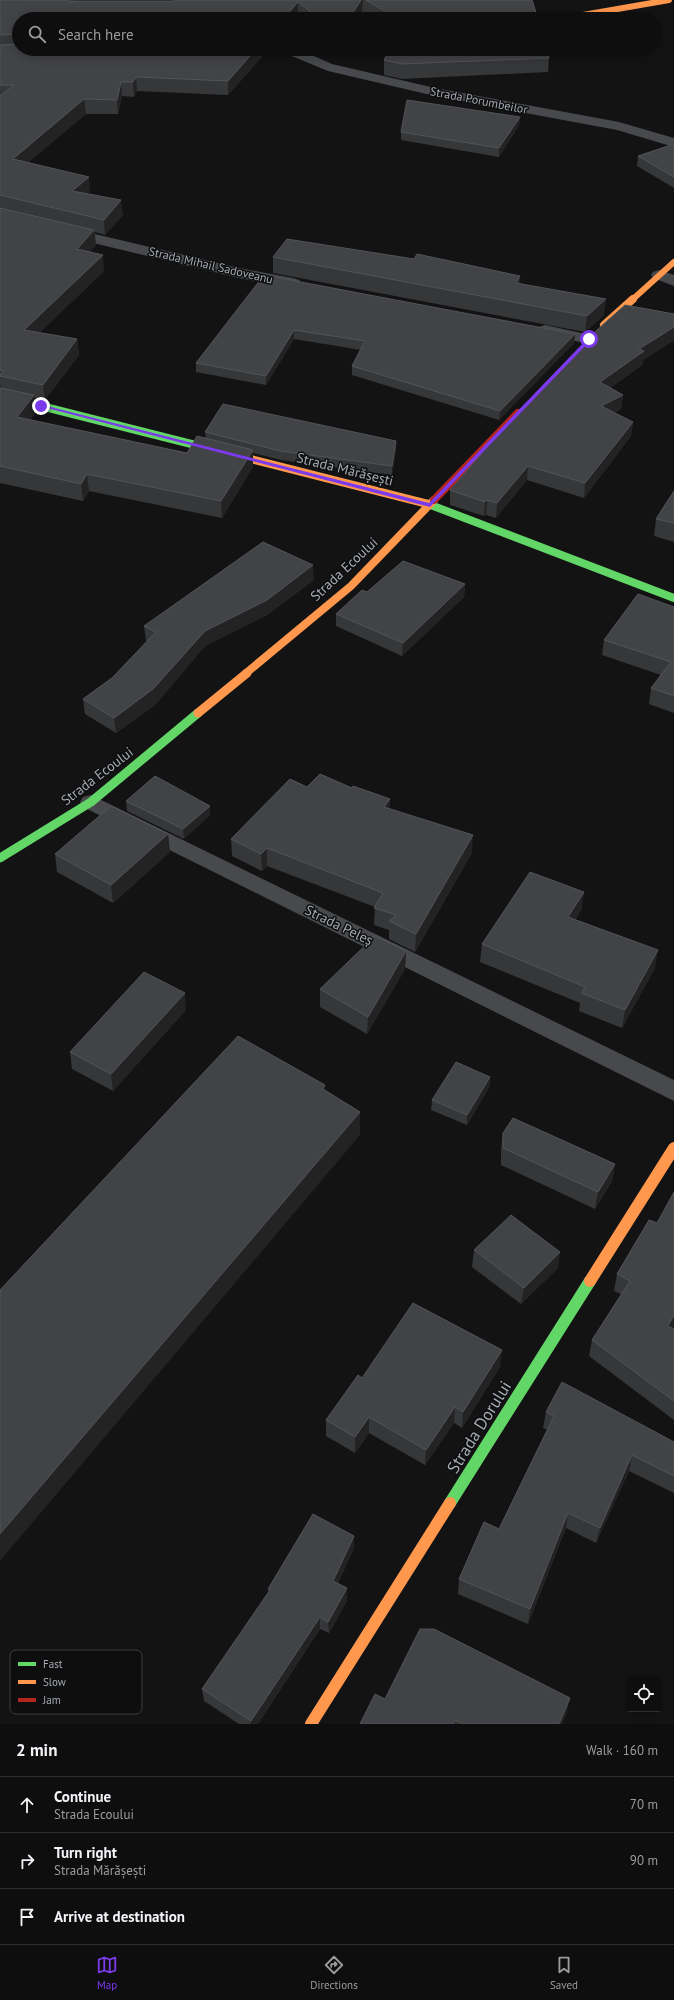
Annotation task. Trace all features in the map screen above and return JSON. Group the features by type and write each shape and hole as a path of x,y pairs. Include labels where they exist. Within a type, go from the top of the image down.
{"street":[{"path":"600,12 669,0"},
{"name":"Strada Porumbeilor","path":"303,56 328,67 435,92 619,126 674,143"},
{"name":"Strada Mihail Sadoveanu","path":"54,229 239,273 309,286"},
{"path":"527,327 586,342 674,262"},
{"path":"659,275 674,280"},
{"name":"Strada Mărășești","path":"0,398 41,406 430,505 674,598"},
{"name":"Strada Ecoului","path":"0,858 91,802 351,586 523,408"},
{"name":"Strada Peleș","path":"91,802 674,1090"},
{"name":"Strada Dorului","path":"311,1724 674,1148"}],"building":[{"path":"0,0 361,0 353,12 311,12 298,2 289,12 12,12 12,34 0,35"},
{"path":"366,0 532,0 536,12 386,12"},
{"path":"12,44 12,56 250,56 228,81 136,77 133,82 121,82 117,100 84,99 13,159 89,177 72,191 121,200 104,220 0,195 0,96 14,85 0,85 0,45"},
{"path":"386,56 548,56 549,58 402,64 384,60"},
{"path":"407,100 520,117 499,148 401,132"},
{"path":"674,144 674,177 638,156"},
{"path":"0,208 94,230 77,249 103,255 24,330 77,339 43,385 0,376 4,371 0,370"},
{"path":"287,239 414,259 417,254 520,276 516,283 606,299 587,316 273,257"},
{"path":"264,275 575,334 500,411 352,366 365,341 294,330 266,376 196,363"},
{"path":"625,305 674,314 674,327 639,349 644,351 600,382 623,395 601,406 633,422 585,483 528,466 497,503 487,500 485,502 450,490 509,422 598,329"},
{"path":"0,388 34,395 17,417 187,453 197,436 253,450 221,501 87,474 81,484 0,466"},
{"path":"223,404 396,441 392,466 280,451 205,432"},
{"path":"674,491 674,523 656,519"},
{"path":"263,542 313,565 267,600 205,631 153,689 114,718 83,699 112,678 156,632 144,626"},
{"path":"403,561 465,584 403,643 336,614 362,590 367,592"},
{"path":"638,594 674,607 674,696 651,688 671,662 604,640"},
{"path":"320,774 352,788 353,786 390,799 384,807 473,835 416,934 389,921 396,915 374,908 383,893 267,848 261,854 231,839 290,779 307,787"},
{"path":"155,776 210,806 183,829 126,801"},
{"path":"111,806 168,834 111,885 55,854"},
{"path":"530,872 584,892 568,917 658,950 625,1010 581,993 585,987 482,944"},
{"path":"375,936 406,951 368,1017 320,989"},
{"path":"144,972 185,993 111,1074 70,1052"},
{"path":"238,1036 325,1085 323,1089 360,1112 0,1534 0,1290"},
{"path":"456,1062 490,1077 467,1115 432,1100"},
{"path":"513,1118 615,1164 598,1192 503,1148 503,1133"},
{"path":"674,1192 674,1315 668,1326 674,1329 674,1401 592,1340 630,1281 617,1274 649,1220 657,1223"},
{"path":"511,1215 560,1252 524,1288 474,1250"},
{"path":"413,1303 502,1350 463,1412 455,1407 426,1450 369,1417 355,1437 326,1420 358,1375 362,1378"},
{"path":"562,1382 674,1442 674,1476 632,1455 600,1528 568,1513 530,1609 459,1579 484,1522 499,1529 554,1416 546,1412"},
{"path":"313,1514 354,1536 333,1581 347,1588 328,1622 320,1617 251,1721 202,1689 270,1590 268,1589"},
{"path":"420,1629 434,1629 570,1698 559,1724 463,1724 455,1720 453,1724 360,1724 375,1694 385,1699"}],"traffic: fast":[{"path":"0,398 41,406 231,454"},
{"path":"428,504 674,598"},
{"path":"0,858 91,802 198,713"},
{"path":"450,1503 590,1281"}],"traffic: slow":[{"path":"600,12 669,0"},
{"path":"604,325 674,262"},
{"path":"231,454 428,504"},
{"path":"198,713 351,586 434,500"},
{"path":"590,1281 674,1148"},
{"path":"311,1724 450,1503"}],"traffic: jam":[{"path":"434,500 518,413"}],"route":[{"path":"41,406 430,505 589,339"}]}
